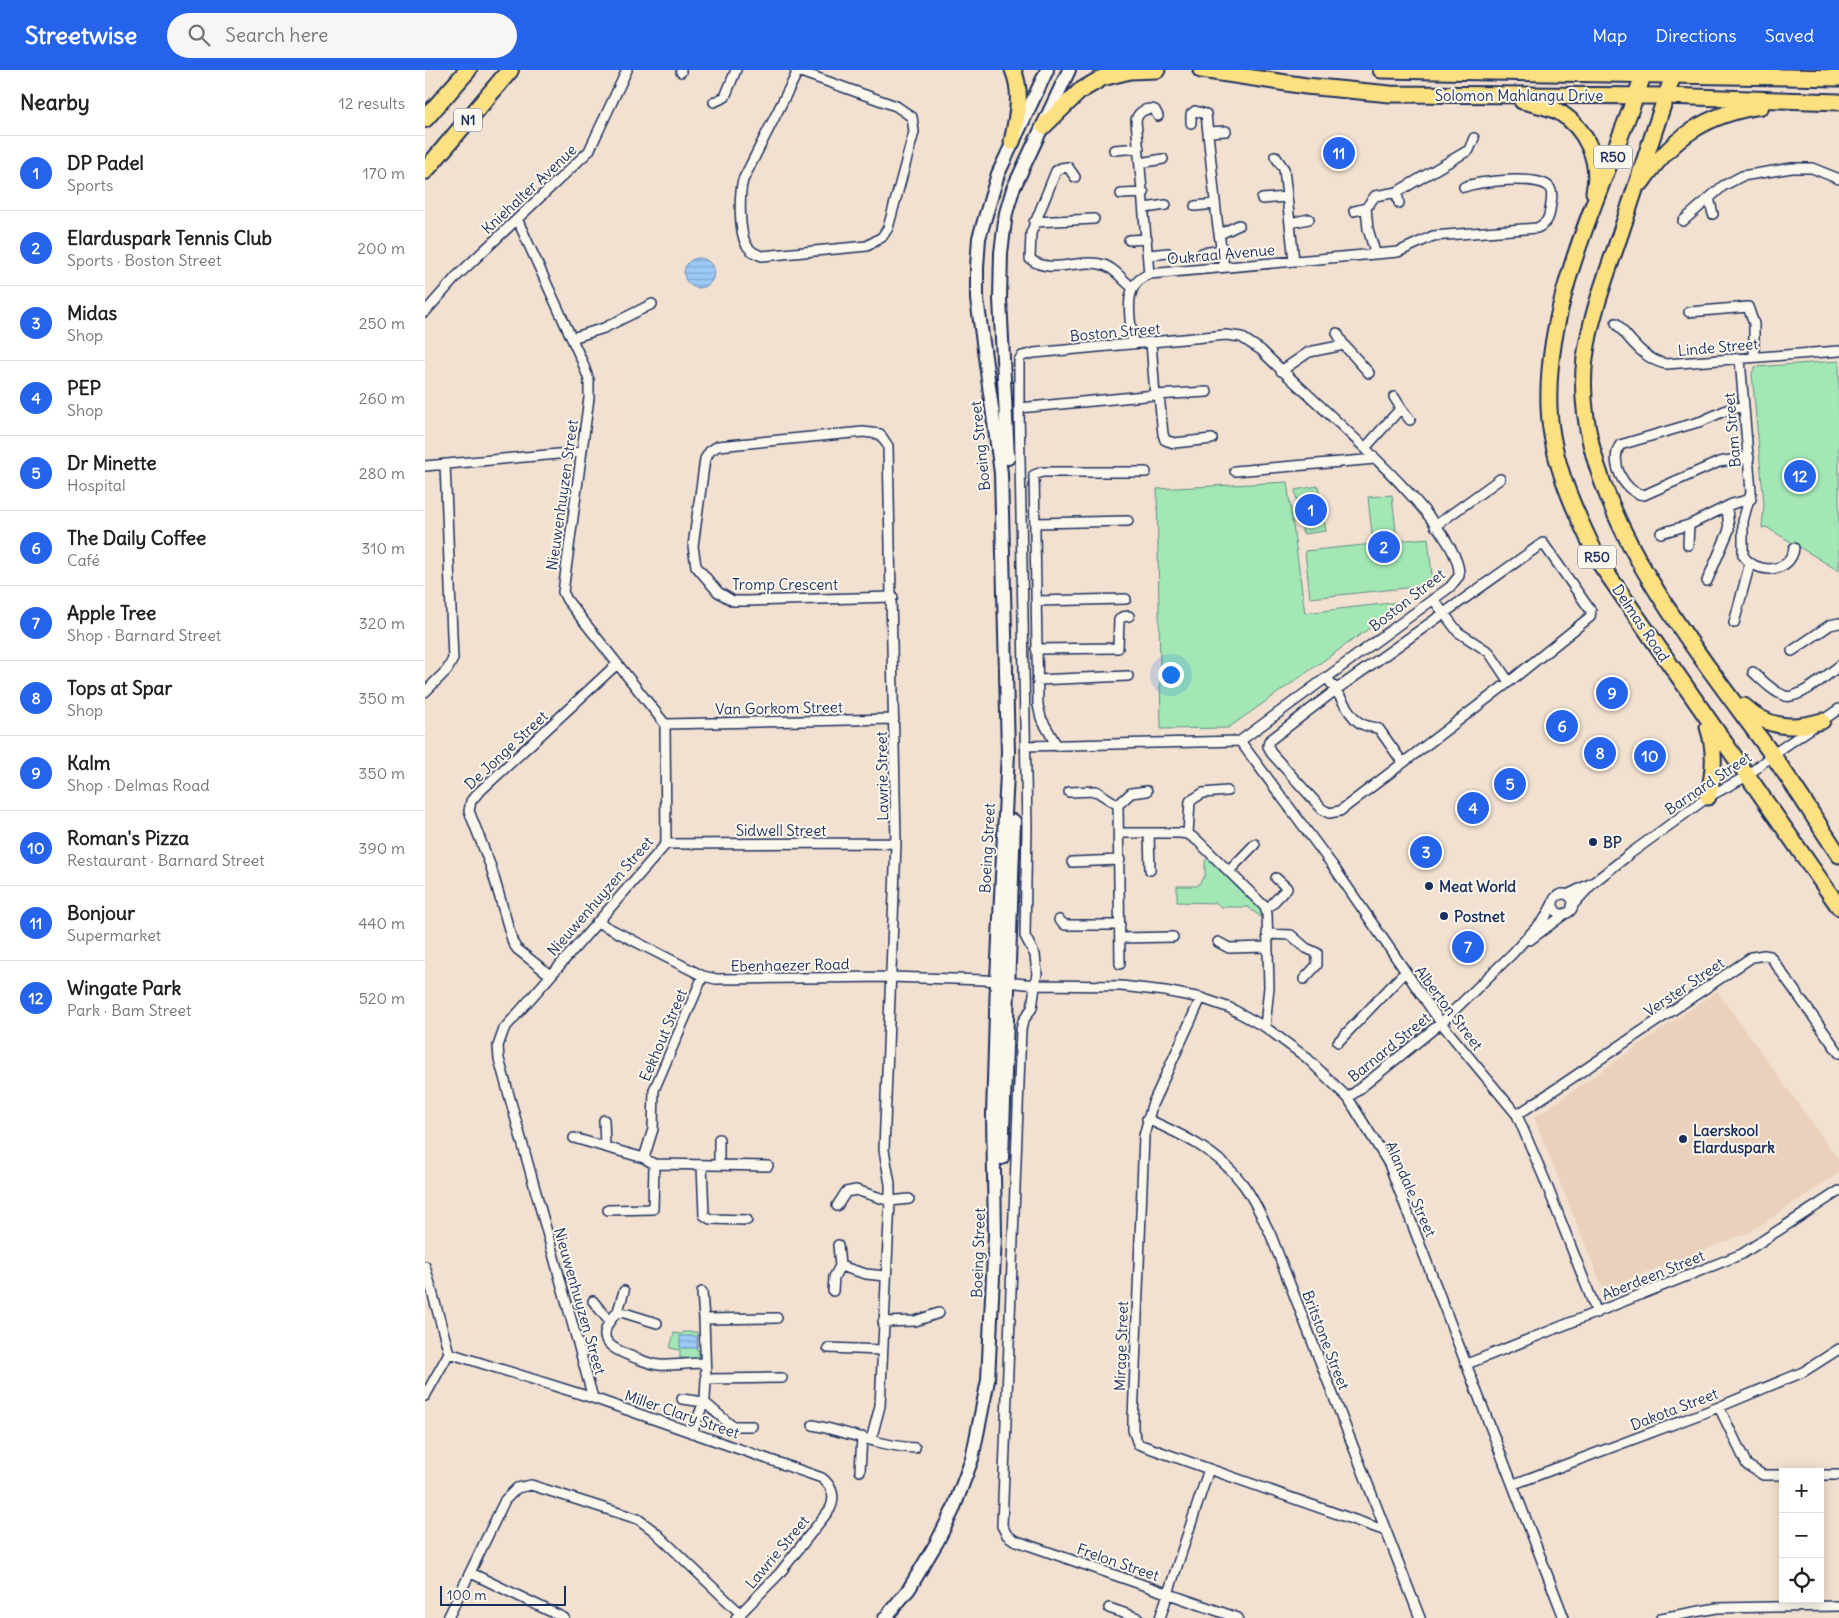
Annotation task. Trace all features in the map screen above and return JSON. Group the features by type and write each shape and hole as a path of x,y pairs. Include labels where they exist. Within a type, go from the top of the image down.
{"highway":[{"name":"N1","path":"425,119 468,70"},
{"name":"N1","path":"425,170 510,70"}],"main road":[{"path":"1012,142 1018,112 1017,84 1013,70"},
{"name":"Boeing Street","path":"891,1618 917,1583 947,1535 973,1470 988,1412 994,1373 1007,752 1005,587 1000,452 977,299 977,283 979,238 997,174 1047,70"},
{"name":"Boeing Street","path":"885,1618 909,1588 937,1542 953,1510 972,1459 987,1388 995,1235 993,1115 1014,810 1008,452 1000,299 1001,253 1006,214 1013,189 1069,70"},
{"path":"1044,126 1080,91 1102,78 1130,71 1157,70"},
{"name":"Solomon Mahlangu Drive","path":"1201,70 1306,86 1389,94 1637,95 1839,102"},
{"name":"Solomon Mahlangu Drive","path":"1381,70 1530,74 1644,72 1839,78"},
{"path":"1530,74 1546,70"},
{"path":"1763,70 1803,78"},
{"name":"Delmas Road","path":"1644,72 1637,95 1588,220 1562,302 1551,356 1549,408 1555,445 1572,506 1601,565 1839,907"},
{"name":"Delmas Road","path":"1674,73 1601,288 1589,332 1583,392 1586,428 1599,478 1623,529 1654,584 1723,689 1773,755 1839,855"},
{"path":"1496,95 1541,105 1559,112 1579,130 1588,143 1595,163 1595,186 1588,220"},
{"path":"1633,196 1664,154 1691,130 1729,112 1795,101"},
{"path":"1723,689 1753,715 1768,724 1797,727 1822,721"},
{"path":"1696,704 1708,728 1714,750 1713,771 1708,797"}],"street":[{"name":"Kniehalter Avenue","path":"425,312 457,276 518,221 589,151 627,70"},
{"path":"714,102 725,98 736,70"},
{"path":"797,70 896,106 912,117 914,132 888,228 882,237 867,246 780,255 757,254 746,244 741,188 797,70"},
{"path":"1149,274 1137,117 1142,111 1151,109 1157,111 1158,116"},
{"path":"1191,123 1190,116 1193,112 1205,112 1209,132 1215,204 1225,267"},
{"path":"1209,132 1226,131"},
{"path":"1375,252 1368,229 1366,208 1375,192 1401,186 1425,171 1469,150 1474,138"},
{"path":"1114,150 1139,148"},
{"path":"1275,156 1283,165 1294,261"},
{"path":"1140,163 1163,159"},
{"path":"1075,178 1068,167 1058,169 1034,222 1031,232 1029,257 1032,261 1054,267 1101,264 1115,270 1132,287 1129,301 1133,344"},
{"path":"1683,221 1723,186 1742,176 1792,168 1812,168 1839,179"},
{"name":"Oukraal Avenue","path":"1132,287 1139,279 1149,274 1402,251 1433,236 1537,228 1545,224 1549,217 1551,194 1549,187 1543,183 1531,180 1483,182 1464,187"},
{"path":"1399,203 1401,186"},
{"path":"1121,194 1143,193"},
{"path":"1262,199 1287,197"},
{"path":"1709,198 1713,214"},
{"path":"1195,206 1215,204"},
{"path":"1145,208 1166,206"},
{"path":"1354,211 1366,208"},
{"path":"1034,222 1094,219"},
{"path":"1290,223 1309,219"},
{"name":"Nieuwenhuyzen Street","path":"518,221 572,338 586,371 590,388 563,592 567,600 665,724 665,844 504,1029 498,1046 499,1059 593,1398"},
{"path":"1220,234 1239,225"},
{"path":"1129,240 1147,239"},
{"path":"1202,253 1223,250"},
{"path":"1149,255 1168,253"},
{"path":"572,338 604,328 651,304"},
{"path":"1689,312 1748,307 1754,324 1754,357"},
{"name":"Linde Street","path":"1616,323 1647,356 1660,363 1678,364 1839,351"},
{"path":"1337,333 1344,345 1369,373"},
{"name":"Boston Street","path":"1019,408 1018,364 1022,356 1030,353 1235,335 1252,343 1365,448 1411,494 1435,526 1456,558 1459,570 1459,576 1450,587 1240,741"},
{"path":"1151,342 1157,395 1165,440 1174,443 1212,439"},
{"path":"1281,370 1309,352 1344,345"},
{"name":"Bam Street","path":"1740,359 1751,499"},
{"path":"1035,985 1036,959 1025,936 1027,828 1019,408 1207,392"},
{"path":"1394,397 1410,420"},
{"path":"1744,407 1731,408 1702,421 1620,444 1617,452 1617,462 1625,484 1634,492 1644,495 1708,466 1726,460 1749,457"},
{"path":"1365,448 1401,408"},
{"name":"Lawrie Street","path":"835,434 873,432 880,434 887,441 893,597 897,843 884,1150 890,1184 890,1201 880,1406 871,1440"},
{"name":"Tromp Crescent","path":"835,434 718,446 710,451 705,459 693,546 693,559 701,573 718,592 733,601 893,597"},
{"path":"425,466 581,452"},
{"path":"1235,471 1376,459"},
{"path":"425,692 443,676 453,659 445,464"},
{"path":"1057,746 1039,713 1033,478 1037,472 1146,472"},
{"path":"1435,526 1500,479"},
{"path":"1661,534 1689,525 1732,504 1751,499"},
{"path":"1751,499 1743,521 1741,540 1743,555 1750,564 1778,569 1790,561 1794,548"},
{"path":"1707,581 1729,530 1727,508"},
{"path":"1035,523 1128,521"},
{"path":"1689,525 1689,545"},
{"path":"1542,543 1545,544 1591,610 1591,616 1509,682 1346,807 1332,813 1321,809 1272,754 1268,746 1269,741 1337,690 1542,543"},
{"path":"1734,623 1750,564"},
{"path":"1035,600 1126,599"},
{"path":"1433,599 1458,632 1489,652 1509,682"},
{"path":"1036,650 1118,648 1119,620 1122,617 1129,616"},
{"path":"1792,651 1830,625 1839,623"},
{"name":"De Jonge Street","path":"550,975 517,949 513,943 491,867 469,811 469,806 477,794 617,664"},
{"path":"1753,672 1780,694 1789,696 1800,693 1839,666"},
{"path":"1037,680 1128,676"},
{"path":"1326,677 1337,690 1356,720 1365,726 1379,729 1403,763"},
{"name":"Barnard Street","path":"1348,1098 1441,1023 1512,954 1545,918 1558,895 1567,895 1594,882 1708,797 1747,776 1773,755 1839,709"},
{"name":"Van Gorkom Street","path":"665,724 895,719"},
{"path":"1025,746 1240,741"},
{"name":"Alberton Street","path":"1240,741 1333,866 1441,1023 1517,1115 1597,1313"},
{"path":"1069,792 1097,791 1118,805"},
{"path":"1120,964 1118,805 1131,793 1147,791"},
{"path":"1188,834 1190,801 1203,793 1227,791"},
{"path":"1149,833 1150,870"},
{"path":"1119,834 1188,834 1198,840 1265,907 1267,914 1269,987 1265,1028"},
{"name":"Sidwell Street","path":"665,844 897,843"},
{"path":"1229,871 1255,844"},
{"path":"1072,862 1119,860"},
{"path":"1265,907 1271,904 1287,888 1276,878"},
{"name":"Barnard Street","path":"1512,954 1569,910 1594,882"},
{"path":"1553,903 1556,912 1569,910 1572,900 1567,895"},
{"path":"1059,920 1065,926 1120,925"},
{"name":"Ebenhaezer Road","path":"597,922 703,976 723,980 891,977 1002,980"},
{"path":"1267,934 1291,935 1306,948 1317,953 1317,966 1305,979"},
{"path":"1120,938 1173,937"},
{"path":"1217,942 1229,948 1268,948"},
{"name":"Verster Street","path":"1517,1115 1752,957 1759,955 1770,956 1839,1053"},
{"path":"1338,1042 1405,972"},
{"name":"Eekhout Street","path":"644,1158 653,1129 654,1090 703,976"},
{"name":"Alandale Street","path":"1002,980 1035,985 1121,986 1165,991 1201,998 1230,1008 1265,1028 1307,1058 1348,1098 1389,1164 1564,1618"},
{"name":"Frelon Street","path":"1035,985 1032,1008 1023,1021 1021,1030 1001,1519 1004,1531 1014,1540 1238,1618"},
{"name":"Mirage Street","path":"1201,998 1147,1119 1141,1160 1133,1430 1138,1444 1386,1530"},
{"name":"Britstone Street","path":"1147,1119 1178,1133 1217,1158 1230,1169 1251,1196 1270,1233 1420,1618"},
{"path":"604,1120 605,1147"},
{"path":"573,1138 644,1158 654,1164 768,1166"},
{"path":"719,1139 719,1166"},
{"path":"608,1210 653,1209 654,1164"},
{"path":"702,1166 705,1215 710,1219 747,1220"},
{"path":"837,1206 844,1194 853,1190 890,1201 909,1200"},
{"name":"Aberdeen Street","path":"1467,1364 1752,1249 1839,1190"},
{"path":"833,1290 834,1277 840,1266 838,1245"},
{"path":"425,1266 449,1353 425,1396"},
{"path":"840,1266 867,1274 885,1276"},
{"path":"624,1291 618,1311 609,1321 605,1334 606,1341 613,1349 656,1365 705,1363"},
{"path":"692,1432 704,1402 706,1379 702,1292"},
{"path":"593,1301 609,1321"},
{"path":"618,1311 657,1323"},
{"path":"883,1322 915,1321 939,1313"},
{"path":"704,1319 777,1318"},
{"path":"828,1348 882,1350"},
{"name":"Dakota Street","path":"1513,1484 1719,1407 1803,1372 1839,1349"},
{"name":"Miller Clary Street","path":"449,1353 593,1398 822,1478 831,1488 833,1501"},
{"path":"706,1379 782,1378"},
{"path":"682,1399 704,1402 732,1426 752,1426"},
{"path":"1719,1407 1747,1465 1763,1475 1779,1475"},
{"path":"813,1425 893,1447 915,1448"},
{"path":"860,1471 861,1437"},
{"path":"1160,1618 1209,1470"},
{"path":"1824,1475 1839,1475"},
{"path":"448,1618 505,1500 517,1488 531,1485 638,1519 654,1531 739,1616"},
{"name":"Lawrie Street","path":"739,1616 779,1574 830,1509 833,1501"},
{"path":"471,1573 564,1618"},
{"path":"1661,1618 1717,1608 1839,1606"},
{"path":"1109,1608 1138,1618"}],"shaded area":[{"name":"Laerskool Elarduspark","path":"1717,991 1839,1160 1839,1173 1750,1232 1603,1289 1534,1118"}],"green space":[{"path":"1839,361 1839,571 1766,527 1762,528 1764,504 1752,373 1755,367"},
{"path":"1287,482 1305,613 1408,601 1228,728 1161,729 1157,489"},
{"path":"1318,486 1326,531 1303,534 1295,490"},
{"path":"1392,495 1397,541 1428,538 1433,585 1310,598 1305,551 1373,544 1368,497"},
{"path":"1208,858 1261,910 1262,918 1248,907 1221,907 1217,903 1177,902 1177,886 1197,886 1205,876 1205,861"},
{"path":"684,1332 697,1332 697,1350 700,1350 698,1359 680,1358 680,1350 670,1348 674,1333 681,1334"}],"water":[{"path":"699,258 709,263 714,273 709,283 699,288 689,283 684,273 689,263"},
{"path":"680,1336 697,1336 697,1348 680,1348"}],"place":[{"name":"Bonjour","path":"1339,153"},
{"name":"Wingate Park","path":"1800,476"},
{"name":"DP Padel","path":"1311,510"},
{"name":"Elarduspark Tennis Club","path":"1384,547"},
{"name":"Kalm","path":"1612,693"},
{"name":"The Daily Coffee","path":"1562,726"},
{"name":"Tops at Spar","path":"1600,753"},
{"name":"Roman's Pizza","path":"1650,756"},
{"name":"Dr Minette","path":"1510,784"},
{"name":"PEP","path":"1473,808"},
{"name":"BP","path":"1593,842"},
{"name":"Midas","path":"1426,852"},
{"name":"Meat World","path":"1429,886"},
{"name":"Postnet","path":"1444,916"},
{"name":"Apple Tree","path":"1468,947"},
{"name":"Laerskool Elarduspark","path":"1683,1139"}]}
